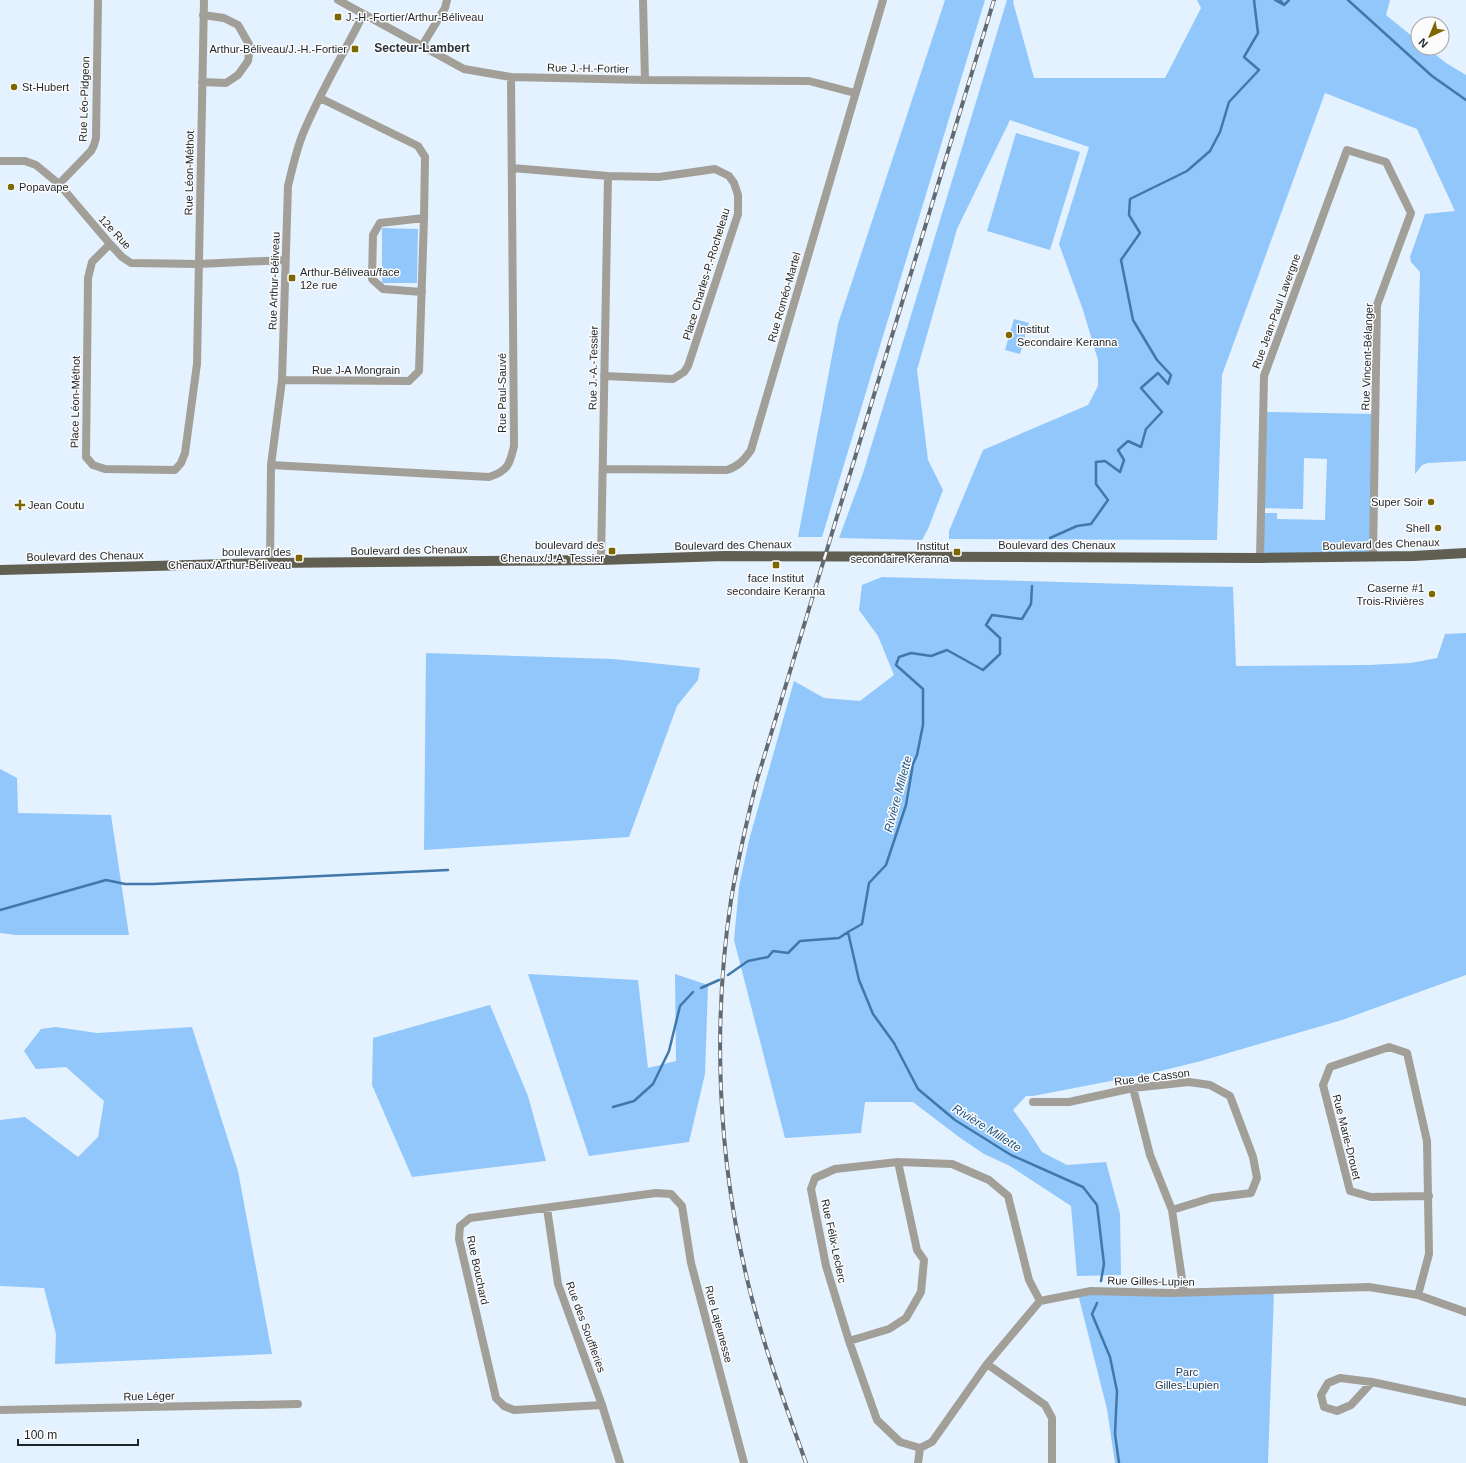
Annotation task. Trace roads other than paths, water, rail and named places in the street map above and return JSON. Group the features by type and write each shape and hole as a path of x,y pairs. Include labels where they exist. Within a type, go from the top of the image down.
{"main road":[{"name":"Boulevard des Chenaux","path":"0,570 270,563 601,560 782,555 824,557 935,556 1260,558 1466,553"}],"street":[{"name":"Rue Léo-Pidgeon","path":"59,184 91,151 96,138 98,0"},
{"name":"Rue Léon-Méthot","path":"199,264 204,0"},
{"name":"Rue J.-H.-Fortier","path":"338,0 464,69 511,77 645,80 809,81 856,93"},
{"path":"422,46 445,8 447,0"},
{"path":"643,0 645,80"},
{"name":"Rue Roméo-Martel","path":"603,469 727,470 735,468 751,450 883,0"},
{"name":"Rue Arthur-Béliveau","path":"270,563 270,465 282,380 288,186 302,136 320,98 364,15"},
{"path":"202,82 226,83 238,75 248,61 250,46 238,25 224,18 204,16"},
{"name":"Rue Paul-Sauvé","path":"270,465 489,477 499,474 506,469 511,459 514,446 511,77"},
{"name":"Rue J-A Mongrain","path":"282,380 409,381 420,371 425,157 418,146 320,98"},
{"name":"Rue Vincent-Bélanger","path":"1347,150 1386,162 1411,213 1377,305 1373,556"},
{"name":"Rue Jean-Paul Lavergne","path":"1260,558 1264,376 1347,150"},
{"name":"12e Rue","path":"0,161 30,162 59,184 122,257 132,262 199,264 285,260"},
{"name":"Place Charles-P.-Rocheleau","path":"512,168 608,176 658,177 715,169 729,176 734,183 738,195 738,214 691,360 684,372 673,379 666,380 604,376"},
{"name":"Rue J.-A.-Tessier","path":"601,560 608,176"},
{"path":"422,292 383,289 372,279 372,235 380,223 424,218"},
{"name":"Place Léon-Méthot","path":"110,244 92,262 88,278 86,457 93,465 105,469 175,470 181,462 185,453 197,364 199,264"},
{"name":"Rue Marie-Drouet","path":"1418,1295 1429,1254 1429,1196 1427,1141 1407,1053 1389,1047 1330,1066 1323,1085 1350,1191 1371,1197 1429,1196"},
{"name":"Rue de Casson","path":"1033,1102 1069,1102 1133,1088 1189,1082 1210,1084 1230,1096 1253,1157 1257,1178 1251,1193 1211,1198 1172,1210"},
{"path":"1133,1088 1150,1155 1172,1210 1184,1293"},
{"path":"849,1341 889,1329 906,1318 921,1292 924,1260 917,1250 898,1162"},
{"name":"Rue Félix-Leclerc","path":"920,1448 900,1442 877,1420 849,1341 826,1266 811,1190 815,1178 835,1170 898,1162 952,1164 989,1180 1008,1196 1028,1280 1040,1301"},
{"name":"Rue Bouchard","path":"602,1405 514,1410 504,1406 496,1398 459,1239 460,1226 470,1218 656,1193 671,1194"},
{"name":"Rue Lajeunesse","path":"671,1194 682,1206 691,1263 744,1463"},
{"name":"Rue des Souffleries","path":"547,1208 558,1284 602,1405 620,1463"},
{"name":"Rue Gilles-Lupien","path":"1040,1301 1091,1291 1184,1293 1369,1287 1418,1295 1466,1312"},
{"path":"918,1463 920,1448 932,1442 987,1364 1040,1301"},
{"path":"987,1364 1045,1405 1052,1418 1052,1463"},
{"path":"1372,1382 1351,1405 1336,1411 1324,1407 1321,1395 1328,1383 1340,1378 1372,1382 1466,1402"},
{"name":"Rue Léger","path":"0,1410 298,1404"}],"waterway":[{"name":"Rivière Millette","path":"1050,538 1077,526 1091,524 1108,500 1096,484 1096,462 1105,461 1120,472 1124,460 1118,450 1128,441 1141,447 1146,429 1162,412 1141,388 1158,373 1168,384 1171,375 1157,360 1133,320 1121,260 1140,233 1129,215 1130,199 1187,171 1210,151 1220,132 1229,102 1259,70 1244,57 1258,33 1254,0"},
{"name":"Rivière Millette","path":"1275,0 1284,5 1280,0"},
{"name":"Rivière Millette","path":"1284,5 1289,0"},
{"path":"1348,0 1432,76 1466,100"},
{"name":"Rivière Millette","path":"1032,586 1031,604 1022,619 992,615 986,625 1000,638 1000,654 983,670 947,650 931,656 911,653 899,657 896,665 923,689 923,725 917,755 913,764 906,805 886,865 869,883 862,924 848,932 859,980 873,1014 894,1043 918,1089 955,1120 1011,1155 1083,1187 1097,1205 1104,1264 1101,1281"},
{"path":"0,910 106,880 125,884 153,884 448,870"},
{"path":"728,975 748,961 768,957 773,951 788,953 800,941 839,938 848,932"},
{"path":"701,988 719,980"},
{"path":"613,1107 634,1101 653,1084 669,1051 680,1006 693,992"},
{"name":"Rivière Millette","path":"1097,1303 1092,1314 1110,1357 1117,1391 1115,1434 1119,1463"}],"railway":[{"path":"806,1463 760,1329 748,1283 730,1189 724,1141 720,1044 721,996 731,900 757,780 994,0"}],"place":[{"name":"J.-H.-Fortier/Arthur-Béliveau","path":"338,17"},
{"name":"Arthur-Béliveau/J.-H.-Fortier","path":"355,49"},
{"name":"St-Hubert","path":"14,87"},
{"name":"Popavape","path":"11,187"},
{"name":"Arthur-Béliveau/face 12e rue","path":"292,278"},
{"name":"Institut Secondaire Keranna","path":"1009,335"},
{"name":"Super Soir","path":"1431,502"},
{"name":"Jean Coutu","path":"20,505"},
{"name":"Shell","path":"1438,528"},
{"name":"boulevard des Chenaux/J.A. Tessier","path":"612,551"},
{"name":"Institut secondaire Keranna","path":"957,552"},
{"name":"boulevard des Chenaux/Arthur-Béliveau","path":"299,558"},
{"name":"face Institut secondaire Keranna","path":"776,565"},
{"name":"Caserne #1 Trois-Rivières","path":"1432,594"}],"district":[{"name":"Secteur-Lambert","path":"422,48"}],"park label":[{"name":"Parc Gilles-Lupien","path":"1187,1378"}]}
